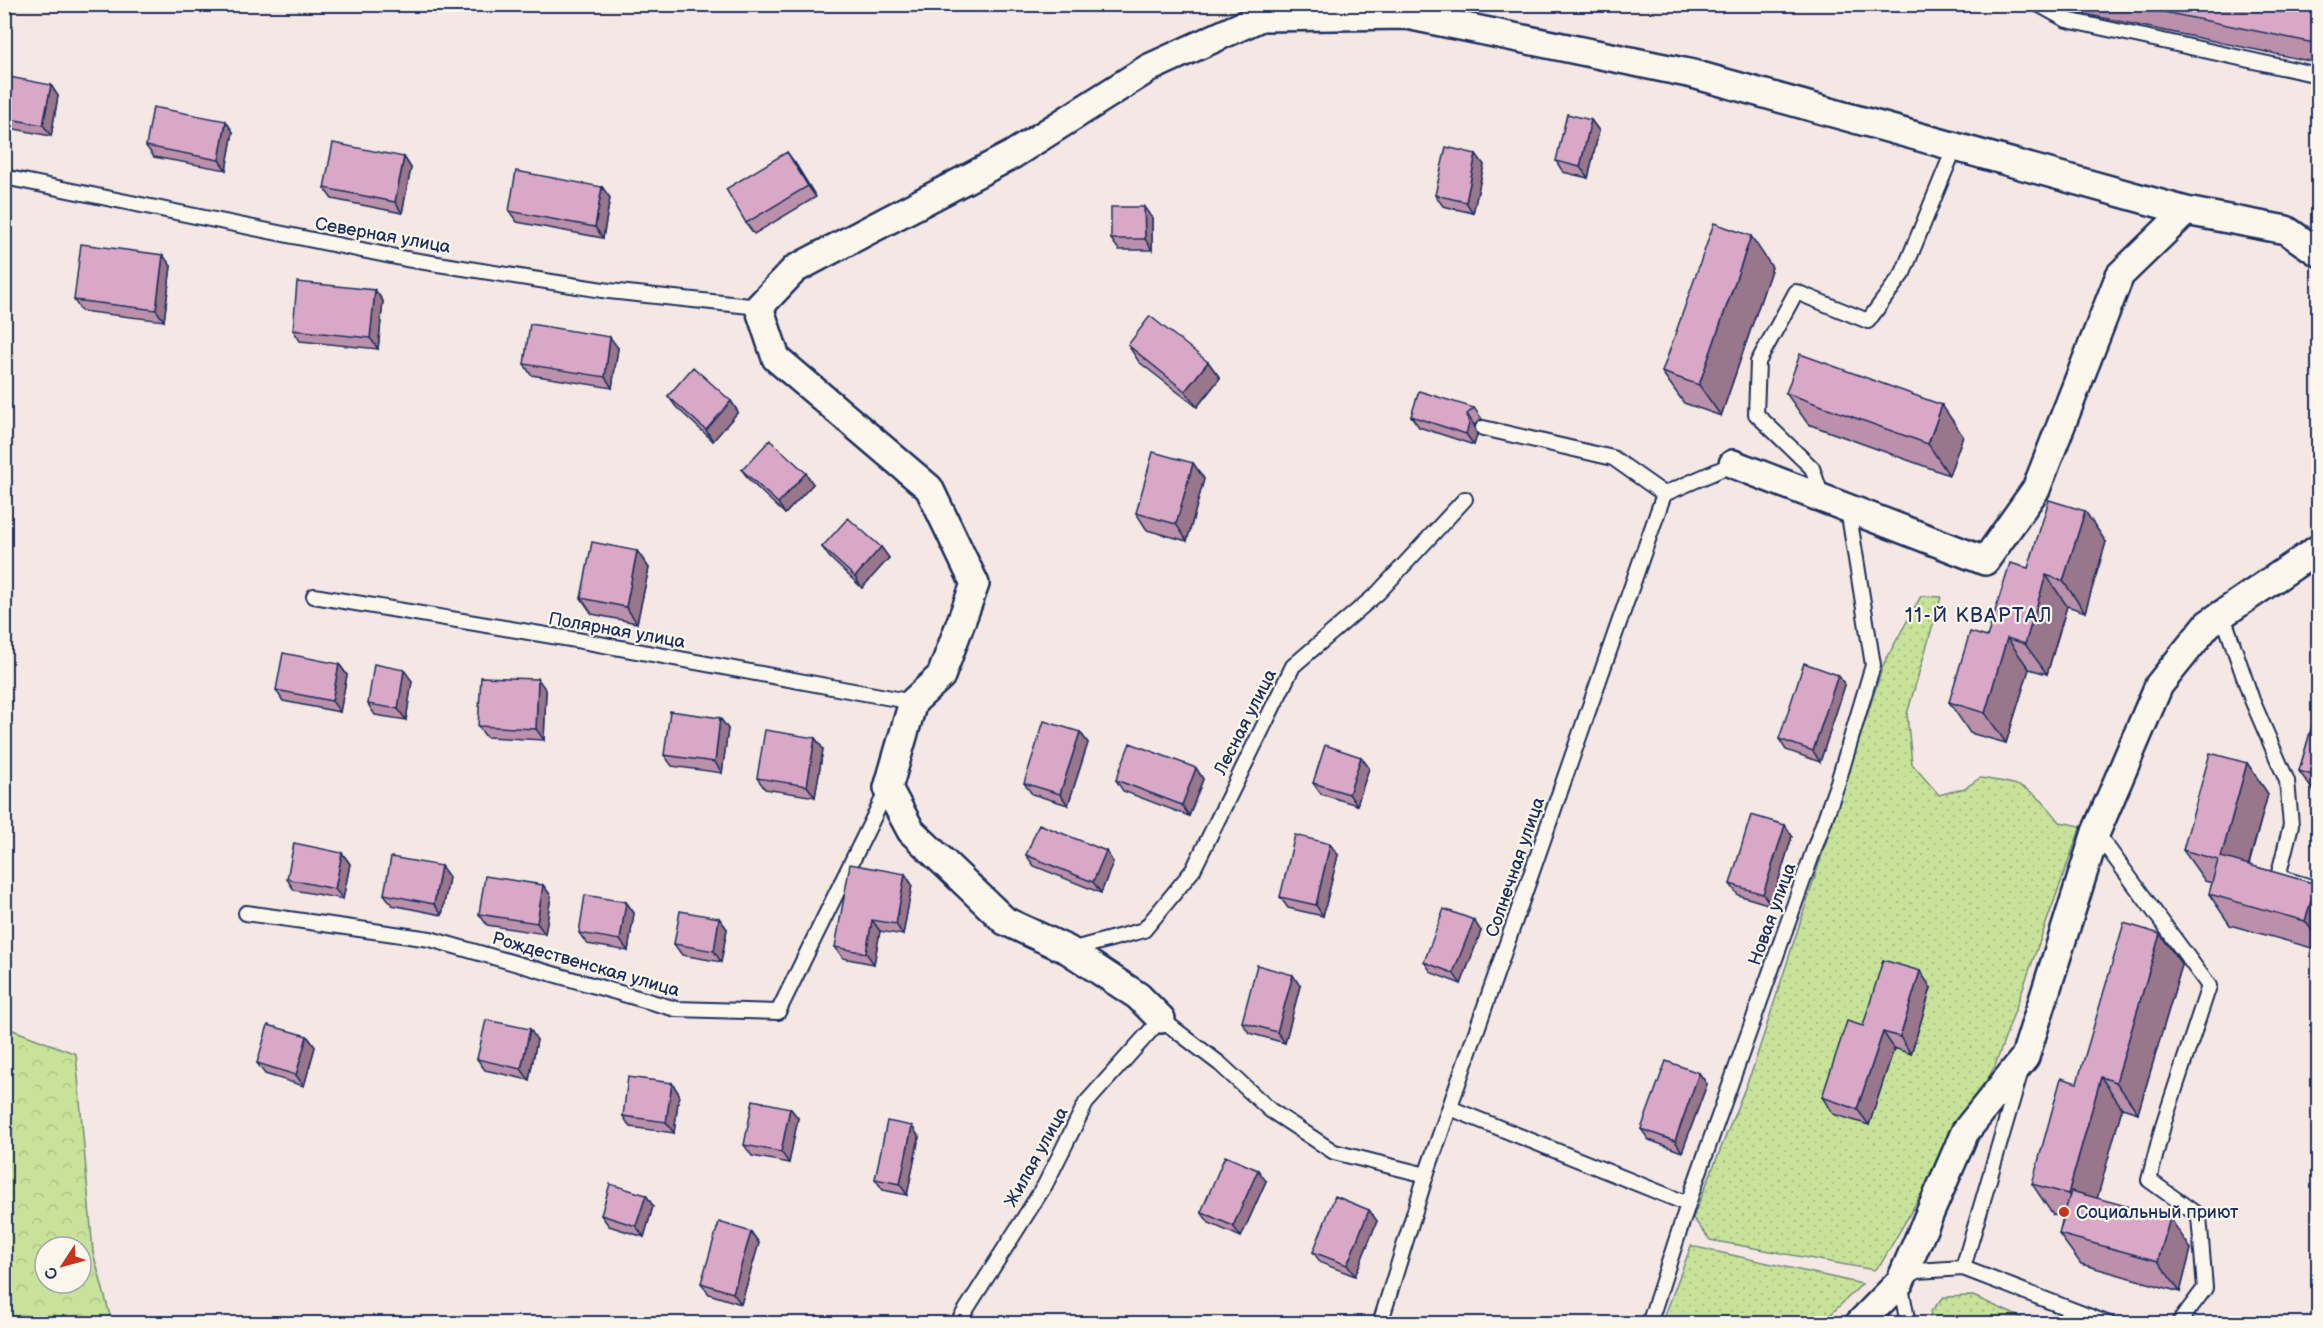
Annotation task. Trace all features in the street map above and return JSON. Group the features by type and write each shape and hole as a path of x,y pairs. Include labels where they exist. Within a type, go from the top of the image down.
{"street":[{"path":"1161,1019 1138,996 1068,950 1005,921 911,831 888,788 913,702 941,676 975,584 929,488 776,358 759,307 795,268 1012,155 1149,68 1261,17 1407,15 1692,74 2186,212 2286,230 2319,252"},
{"path":"1732,464 1985,561 2036,489 2120,275 2186,212"},
{"path":"1859,1323 1900,1282 1965,1132 2025,1057 2096,832 2158,685 2208,624 2319,549"}],"lane":[{"path":"2038,4 2067,20 2319,75"},
{"name":"Новая улица","path":"1649,1323 1688,1204 1838,782 1873,665 1836,505 1812,468 1756,414 1758,362 1796,292 1868,321 1903,273 1954,148"},
{"name":"Северная улица","path":"4,177 406,259 609,291 759,307"},
{"path":"1483,428 1613,458 1664,494 1732,464"},
{"name":"Солнечная улица","path":"1380,1323 1426,1175 1664,494"},
{"name":"Лесная улица","path":"1068,950 1144,930 1193,870 1293,666 1378,593 1465,500"},
{"name":"Полярная улица","path":"314,596 588,642 913,702"},
{"path":"2222,613 2252,700 2287,781 2291,825 2278,878 2319,889"},
{"name":"Рождественская улица","path":"246,913 430,939 676,1010 778,1012 888,788"},
{"path":"2096,832 2209,986 2164,1122 2149,1180 2199,1216 2205,1288 2178,1323"},
{"path":"1161,1019 1220,1064 1270,1110 1334,1152 1426,1175"},
{"name":"Жилая улица","path":"957,1323 1045,1185 1086,1103 1161,1019"},
{"path":"1963,1268 2025,1057"},
{"path":"1450,1108 1688,1204"},
{"path":"1908,1323 1900,1282 1917,1271 1963,1268 2109,1323"}],"green space":[{"path":"1921,596 1941,597 1907,714 1912,764 1939,795 1965,788 1980,778 2008,783 2034,794 2060,822 2081,826 1995,1066 1882,1262 1874,1270 1710,1240 1693,1218 1753,1068 1884,663"},
{"path":"5,1027 76,1054 92,1235 33,1235 33,1295 93,1295 93,1252 112,1323 5,1323"},
{"path":"1691,1246 1862,1284 1822,1323 1662,1323"},
{"path":"1973,1296 2033,1323 1929,1323 1931,1311 1944,1297"}],"building":[{"path":"2125,4 2319,4 2319,44"},
{"path":"4,76 51,85 43,125 4,118"},
{"path":"153,107 226,121 219,160 146,146"},
{"path":"1567,114 1591,120 1580,167 1556,161"},
{"path":"333,143 404,157 395,202 324,188"},
{"path":"1446,147 1476,154 1466,202 1435,195"},
{"path":"787,152 808,186 746,223 726,189"},
{"path":"516,171 602,187 595,227 509,211"},
{"path":"1111,207 1144,207 1145,239 1111,239"},
{"path":"1714,223 1751,236 1699,385 1662,372"},
{"path":"81,244 163,255 156,310 74,300"},
{"path":"297,282 375,290 370,338 293,330"},
{"path":"1150,316 1208,362 1185,391 1128,345"},
{"path":"530,324 610,337 605,377 524,364"},
{"path":"1800,354 1942,405 1928,444 1786,393"},
{"path":"693,367 731,401 706,430 668,396"},
{"path":"1419,391 1474,408 1467,414 1469,424 1466,434 1411,416"},
{"path":"770,440 806,473 778,503 742,470"},
{"path":"1153,452 1193,463 1176,524 1136,513"},
{"path":"2049,500 2085,511 2063,581 2046,575 2025,644 2007,638 1985,713 1949,702 1970,632 1987,637 2010,563 2028,568"},
{"path":"848,518 881,547 855,577 822,547"},
{"path":"592,542 637,551 626,607 581,598"},
{"path":"283,653 339,664 332,701 276,690"},
{"path":"1804,663 1838,675 1813,751 1779,739"},
{"path":"374,664 404,670 398,709 368,704"},
{"path":"481,677 538,679 536,729 478,726"},
{"path":"2319,702 2319,777 2299,771"},
{"path":"670,711 720,718 715,762 664,755"},
{"path":"1044,721 1080,732 1060,794 1024,783"},
{"path":"765,730 815,738 807,786 757,778"},
{"path":"1130,743 1196,768 1182,805 1116,780"},
{"path":"1325,745 1361,757 1349,794 1313,783"},
{"path":"2210,753 2247,763 2221,857 2316,884 2305,921 2209,894 2218,860 2183,850"},
{"path":"1751,815 1785,825 1763,894 1730,884"},
{"path":"1039,824 1106,851 1093,882 1026,855"},
{"path":"1295,835 1330,844 1316,905 1280,897"},
{"path":"294,843 342,853 335,889 287,879"},
{"path":"391,857 441,866 434,904 384,894"},
{"path":"850,864 905,874 896,924 872,920 866,953 835,947"},
{"path":"485,876 543,885 537,923 479,914"},
{"path":"585,895 626,902 620,940 579,933"},
{"path":"1444,909 1474,920 1453,973 1424,962"},
{"path":"680,911 719,918 714,951 674,944"},
{"path":"2124,923 2160,934 2116,1082 2101,1077 2068,1194 2032,1184 2061,1078 2077,1083"},
{"path":"1883,960 1920,971 1900,1037 1883,1032 1857,1109 1822,1097 1847,1021 1863,1026"},
{"path":"1257,965 1293,975 1277,1032 1242,1022"},
{"path":"486,1020 530,1029 521,1069 477,1059"},
{"path":"268,1025 307,1036 296,1075 257,1063"},
{"path":"1666,1061 1699,1073 1675,1141 1641,1129"},
{"path":"628,1077 672,1083 666,1122 623,1116"},
{"path":"753,1100 790,1108 781,1152 744,1145"},
{"path":"887,1121 912,1126 900,1184 875,1179"},
{"path":"1225,1156 1258,1170 1233,1226 1201,1212"},
{"path":"610,1184 646,1195 636,1226 601,1215"},
{"path":"2071,1191 2170,1218 2158,1261 2059,1234"},
{"path":"1335,1196 1369,1210 1347,1265 1313,1252"},
{"path":"719,1222 751,1232 733,1293 701,1283"}],"place":[{"name":"Социальный приют","path":"2064,1212"}],"district":[{"name":"11-Й КВАРТАЛ","path":"1979,615"}]}
